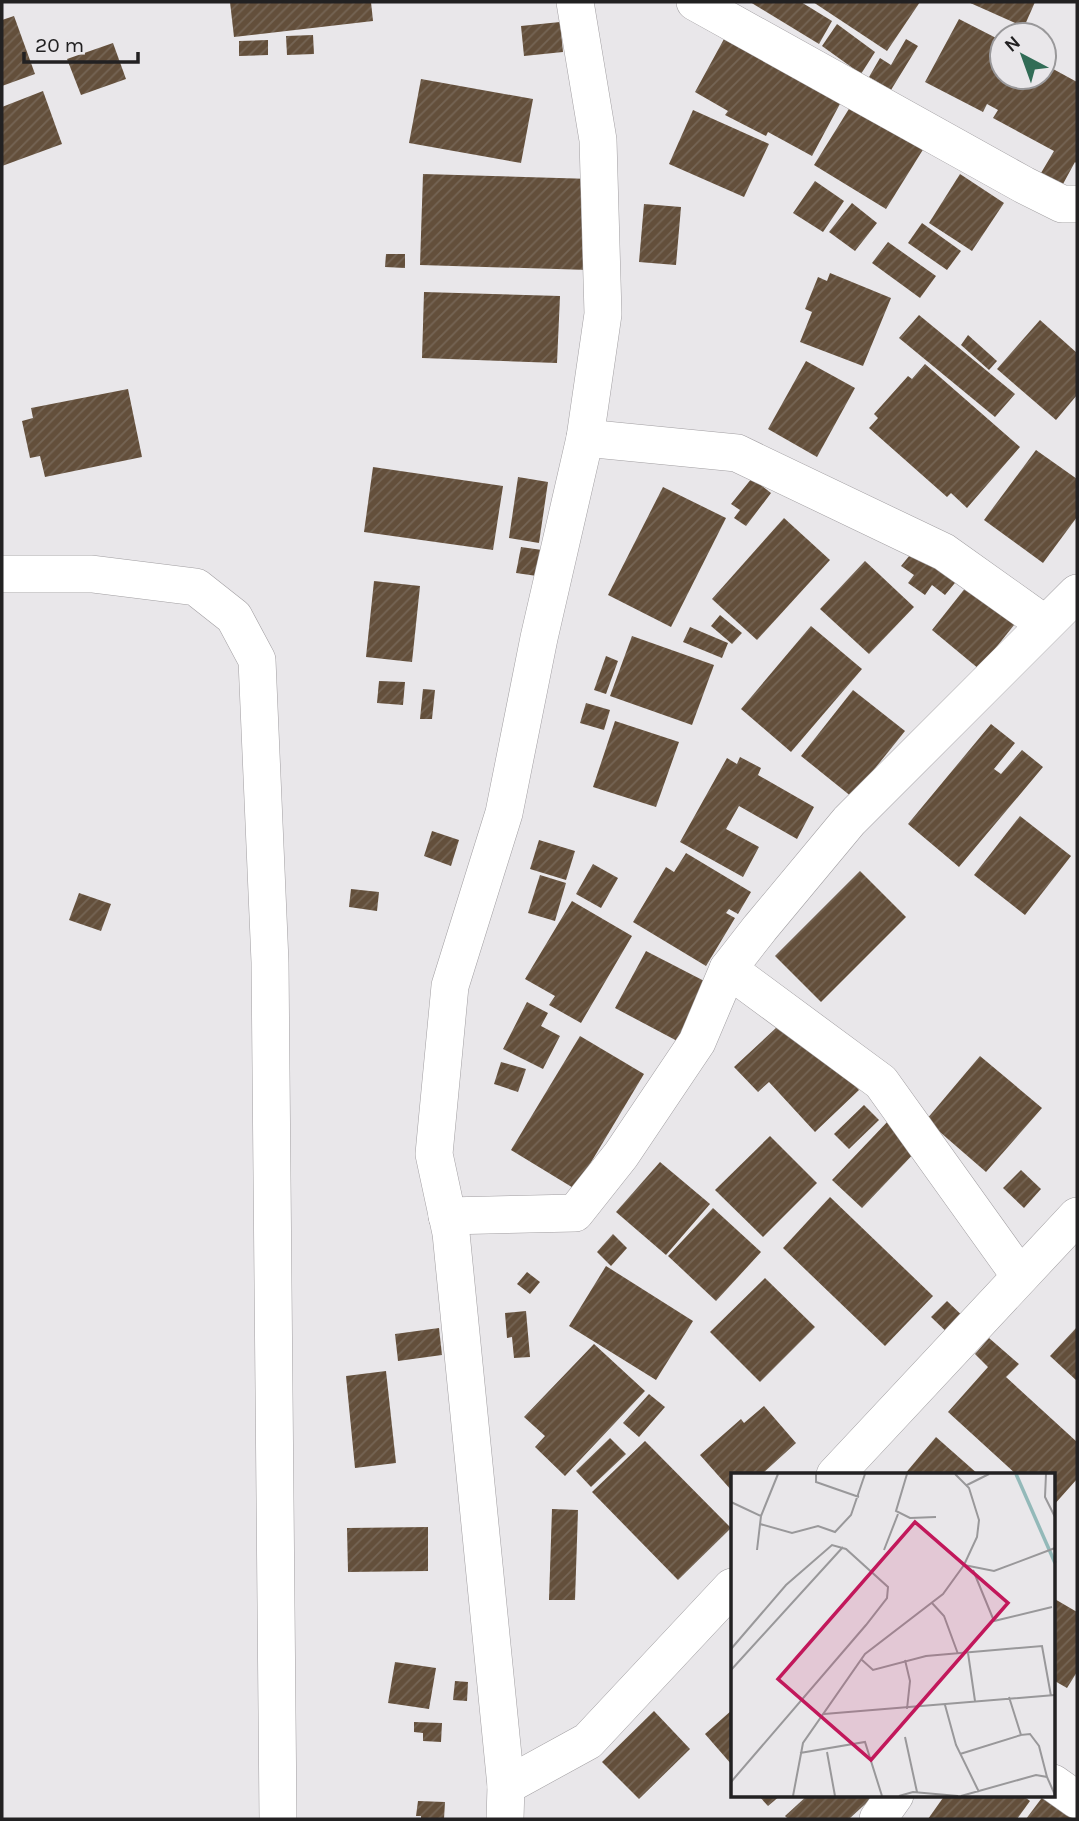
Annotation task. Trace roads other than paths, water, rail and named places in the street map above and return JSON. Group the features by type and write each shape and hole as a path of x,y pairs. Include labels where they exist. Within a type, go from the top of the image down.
{"street":[{"path":"506,1802 447,1216 434,1154 450,986 504,813 539,638 585,438 603,314 598,139 575,2"},
{"path":"695,2 1024,185 1062,204 1077,204"},
{"path":"585,438 737,453 944,552 1045,624"},
{"path":"2,575 92,574 197,587 234,617 257,660 270,962 278,1819"},
{"path":"447,1216 575,1213 621,1155 697,1042 728,969 849,821 1077,593"},
{"path":"728,969 881,1082 1020,1276"},
{"path":"837,1473 1077,1216"},
{"path":"506,1802 588,1741 731,1589"},
{"path":"1054,1784 1077,1800"},
{"path":"878,1819 894,1797"}]}
